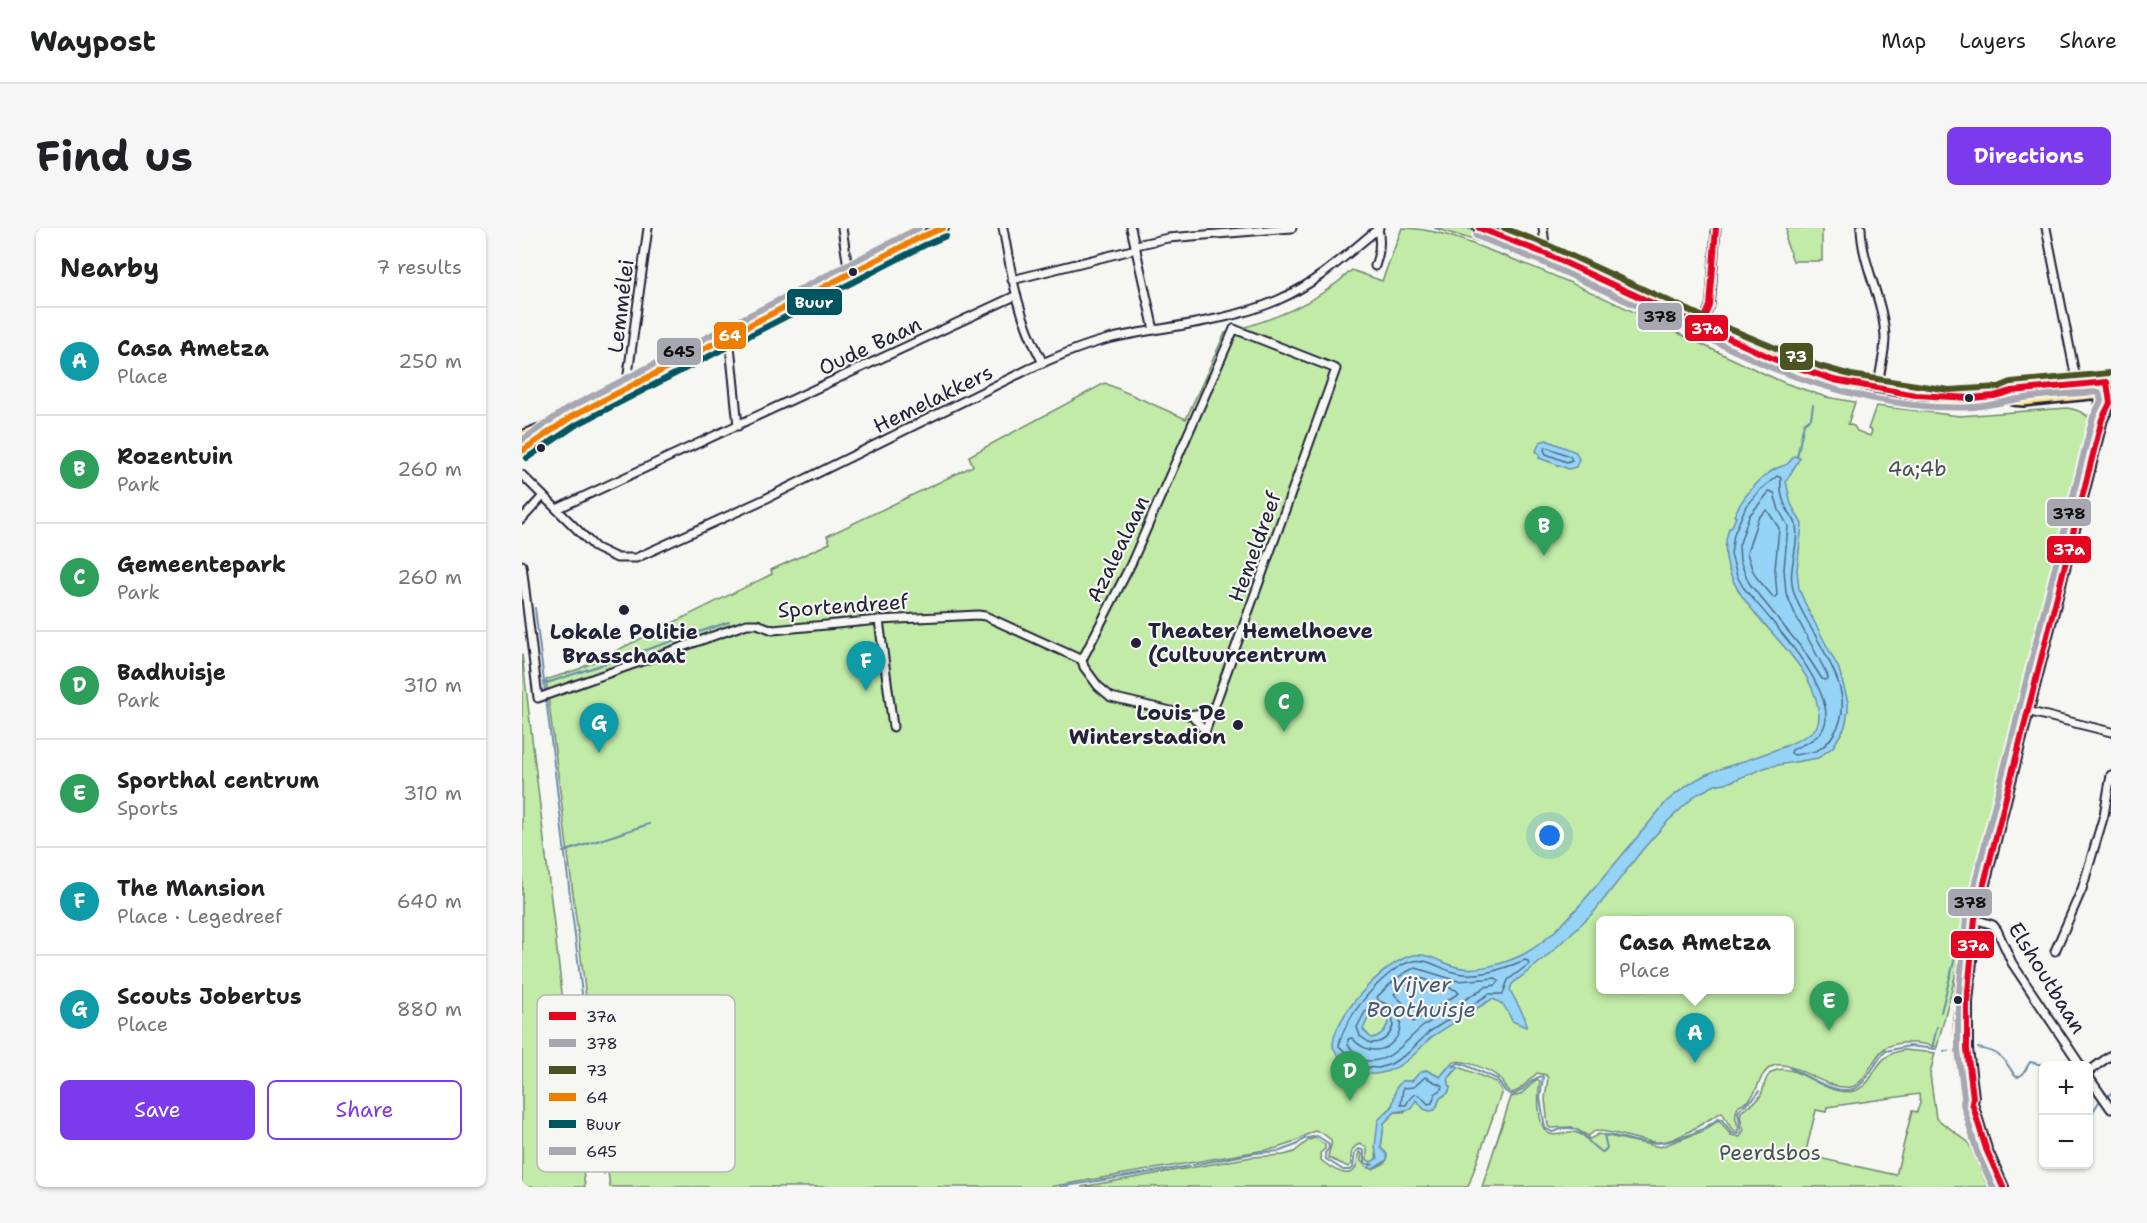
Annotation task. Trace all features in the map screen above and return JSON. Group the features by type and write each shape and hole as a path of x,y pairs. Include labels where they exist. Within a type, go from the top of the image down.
{"main road":[{"path":"522,436 572,417 921,237 943,228"},
{"path":"1479,228 1546,254 1803,371 1841,382 1949,399 2106,393"},
{"path":"2012,396 2077,384 2105,382"},
{"name":"Elshoutbaan","path":"2003,1187 1986,1149 1972,1103 1968,1100 1962,1070 1960,1025 1965,952 2102,419 2106,393 2105,382"},
{"path":"522,451 572,417"}],"street":[{"name":"Lemmélei","path":"626,389 648,228"},
{"path":"842,228 849,274"},
{"path":"1004,228 1015,296 1043,363"},
{"path":"1131,228 1154,330"},
{"path":"1012,280 1168,238 1292,228"},
{"path":"1375,266 1379,254 1378,228"},
{"name":"Hemelakkers","path":"522,475 602,552 622,558 643,556 868,450 1043,363 1089,345 1231,315 1267,305 1301,289 1341,261 1378,228"},
{"path":"1544,228 1546,254"},
{"path":"1701,326 1710,306 1716,228"},
{"path":"1861,228 1863,255 1874,282 1885,338 1878,389"},
{"path":"2046,228 2077,384 2068,396"},
{"name":"Oude Baan","path":"557,509 1015,296"},
{"path":"1231,315 1234,329"},
{"name":"Hemeldreef","path":"1193,716 1204,733 1336,369 1234,329"},
{"name":"Azalealaan","path":"1082,660 1131,564 1234,329"},
{"path":"729,336 738,426"},
{"path":"522,519 543,496"},
{"name":"Sportendreef","path":"522,565 540,697 747,624 757,624 773,630 879,620 985,616 1082,660"},
{"path":"879,620 893,727"},
{"path":"1082,660 1084,667 1098,686 1111,697 1193,716 1212,712"},
{"path":"2027,711 2111,732"},
{"path":"2055,951 2082,889 2104,815 2111,775"},
{"name":"Elshoutbaan","path":"1975,919 1993,925 1997,930 2012,963 2078,1061"},
{"path":"2093,1068 2111,1055"},
{"path":"2093,1084 2111,1109"}],"green space":[{"name":"4a;4b","path":"1402,228 1427,230 1463,240 1572,283 1785,383 1826,397 1855,402 1848,424 1854,426 1857,431 1870,436 1872,431 1868,429 1876,406 1960,416 2067,408 2084,414 2093,423 2096,427 1937,1047 1905,1043 1887,1047 1861,1081 1851,1087 1830,1084 1789,1066 1773,1066 1763,1075 1751,1098 1739,1105 1736,1114 1739,1128 1737,1132 1731,1128 1722,1112 1689,1132 1662,1142 1603,1131 1595,1131 1588,1136 1572,1127 1550,1128 1545,1099 1548,1078 1546,1075 1537,1073 1519,1090 1512,1093 1492,1073 1478,1066 1457,1062 1451,1064 1440,1077 1426,1070 1412,1081 1402,1081 1397,1088 1391,1108 1378,1123 1376,1160 1371,1162 1367,1160 1367,1148 1360,1144 1353,1150 1352,1164 1348,1167 1329,1158 1331,1140 1322,1133 1314,1131 1277,1148 1049,1187 610,1187 608,1172 735,1172 735,995 586,995 546,680 579,669 772,574 771,570 830,543 827,536 973,466 969,456 1105,383 1186,419 1225,333 1293,309 1324,292 1352,270 1382,281"},
{"path":"1434,228 1467,228 1542,258 1537,264 1480,242"},
{"path":"1787,228 1822,228 1822,261 1793,261 1786,242"},
{"path":"522,654 562,995 537,995 537,1172 583,1172 585,1187 522,1187"},
{"name":"Peerdsbos","path":"1904,1050 1935,1053 1930,1074 1936,1118 1968,1142 1988,1187 1482,1187 1511,1097 1520,1095 1537,1079 1540,1081 1540,1118 1545,1130 1550,1134 1575,1132 1590,1139 1599,1134 1660,1147 1703,1131 1719,1120 1731,1135 1740,1137 1744,1130 1740,1117 1741,1112 1759,1098 1768,1076 1774,1071 1783,1069 1792,1071 1824,1086 1846,1092 1864,1086 1880,1063 1893,1053","holes":["1919,1094 1920,1103 1917,1112 1912,1111 1896,1175 1805,1155 1816,1110 1826,1112 1827,1107"]},
{"path":"1459,1067 1496,1082 1502,1091 1468,1187 1081,1187 1252,1157 1284,1155 1294,1152 1315,1138 1325,1145 1325,1149 1320,1153 1321,1160 1334,1169 1344,1173 1353,1171 1357,1165 1359,1152 1362,1154 1361,1161 1373,1169 1385,1163 1385,1152 1381,1148 1384,1123 1395,1112 1404,1112 1416,1100 1437,1106 1440,1098 1448,1093 1450,1088 1448,1079"}],"water":[{"path":"1546,440 1576,452 1579,459 1576,467 1569,469 1539,458 1540,455 1536,451 1540,442"},
{"name":"Vijver Boothuisje","path":"1794,456 1800,458 1786,481 1791,504 1802,524 1797,570 1799,589 1839,669 1848,702 1845,727 1833,747 1818,758 1767,767 1730,782 1715,785 1696,795 1643,849 1594,912 1545,958 1512,984 1510,990 1525,1018 1526,1027 1512,1021 1502,1004 1492,999 1433,1036 1400,1065 1379,1073 1368,1074 1349,1067 1333,1047 1335,1035 1350,1007 1362,992 1389,967 1402,959 1419,955 1429,956 1461,968 1479,968 1498,964 1524,954 1545,940 1572,914 1667,801 1705,775 1799,740 1817,726 1818,710 1810,684 1796,662 1744,599 1731,577 1726,553 1729,528 1746,496 1762,478 1787,464","holes":["1375,1014 1386,1017 1387,1026 1377,1036 1371,1038 1363,1029 1369,1016"]},
{"path":"1451,1064 1459,1067 1448,1078 1450,1088 1448,1093 1440,1098 1435,1110 1424,1109 1416,1100 1411,1109 1395,1112 1384,1123 1381,1148 1387,1154 1387,1160 1373,1169 1369,1168 1371,1162 1378,1158 1375,1148 1378,1120 1392,1107 1396,1088 1402,1081 1412,1081 1419,1073 1426,1070 1440,1077"}],"waterway":[{"path":"2086,376 2111,373"},
{"path":"1797,457 1804,423 1811,418 1813,405"},
{"path":"2032,657 2088,437 2089,415"},
{"path":"535,608 582,995"},
{"path":"544,684 729,622"},
{"path":"1941,1012 2031,662"},
{"path":"563,852 649,824"},
{"path":"1932,1048 1937,1027"},
{"path":"1790,1068 1825,1085 1844,1090 1853,1089 1864,1081 1886,1051 1909,1046 1936,1049"},
{"path":"1978,1048 2001,1057 2018,1077 2023,1074 2030,1062 2039,1064"},
{"path":"1453,1067 1458,1063 1463,1064 1497,1079 1505,1091 1511,1095 1520,1092 1533,1080 1542,1076 1540,1098 1545,1128 1552,1132 1565,1128 1578,1131 1603,1152 1607,1148 1604,1135 1650,1143 1671,1141 1692,1134 1719,1118 1732,1133 1738,1134 1741,1131 1738,1112 1755,1098 1759,1091"},
{"path":"2091,1115 2099,1102"},
{"path":"1193,1165 1255,1153 1280,1151 1304,1139 1317,1136 1328,1143 1326,1159 1343,1170 1353,1168 1355,1152 1359,1149 1364,1151 1364,1163 1373,1165"},
{"path":"1060,1187 1190,1166"}],"transit line":[{"name":"645","path":"522,440 567,409 919,228"},
{"name":"64","path":"522,451 571,417 921,237 943,228"},
{"name":"37a","path":"1479,228 1546,254 1776,360 1834,380 1915,395 1971,398 1994,396 2012,391 2107,382 2110,403 2102,419 1975,919 1967,1002 1967,1049 1972,1103 1986,1149 2003,1187"},
{"name":"73","path":"1504,228 1550,246 1723,326 1819,366 1851,375 1949,390 1999,387 2011,382 2110,373"},
{"name":"37a","path":"1701,326 1710,306 1716,228"},
{"name":"Buur","path":"527,458 576,425 946,236"},
{"name":"378","path":"1476,236 1542,262 1772,368 1845,392 1896,403 1948,407 1978,407 2034,396 2099,392 2101,401 2093,417 1966,918 1958,1002 1958,1050 1963,1104 1977,1152 1993,1187"}],"place":[{"name":"Rozentuin","path":"1544,556"},
{"name":"Lokale Politie Brasschaat","path":"624,610"},
{"name":"Theater Hemelhoeve (Cultuurcentrum","path":"1136,643"},
{"name":"The Mansion","path":"866,691"},
{"name":"Louis De Winterstadion","path":"1238,725"},
{"name":"Gemeentepark","path":"1284,732"},
{"name":"Scouts Jobertus","path":"599,753"},
{"name":"Sporthal centrum","path":"1829,1031"},
{"name":"Casa Ametza","path":"1695,1063"},
{"name":"Badhuisje","path":"1350,1101"}]}
